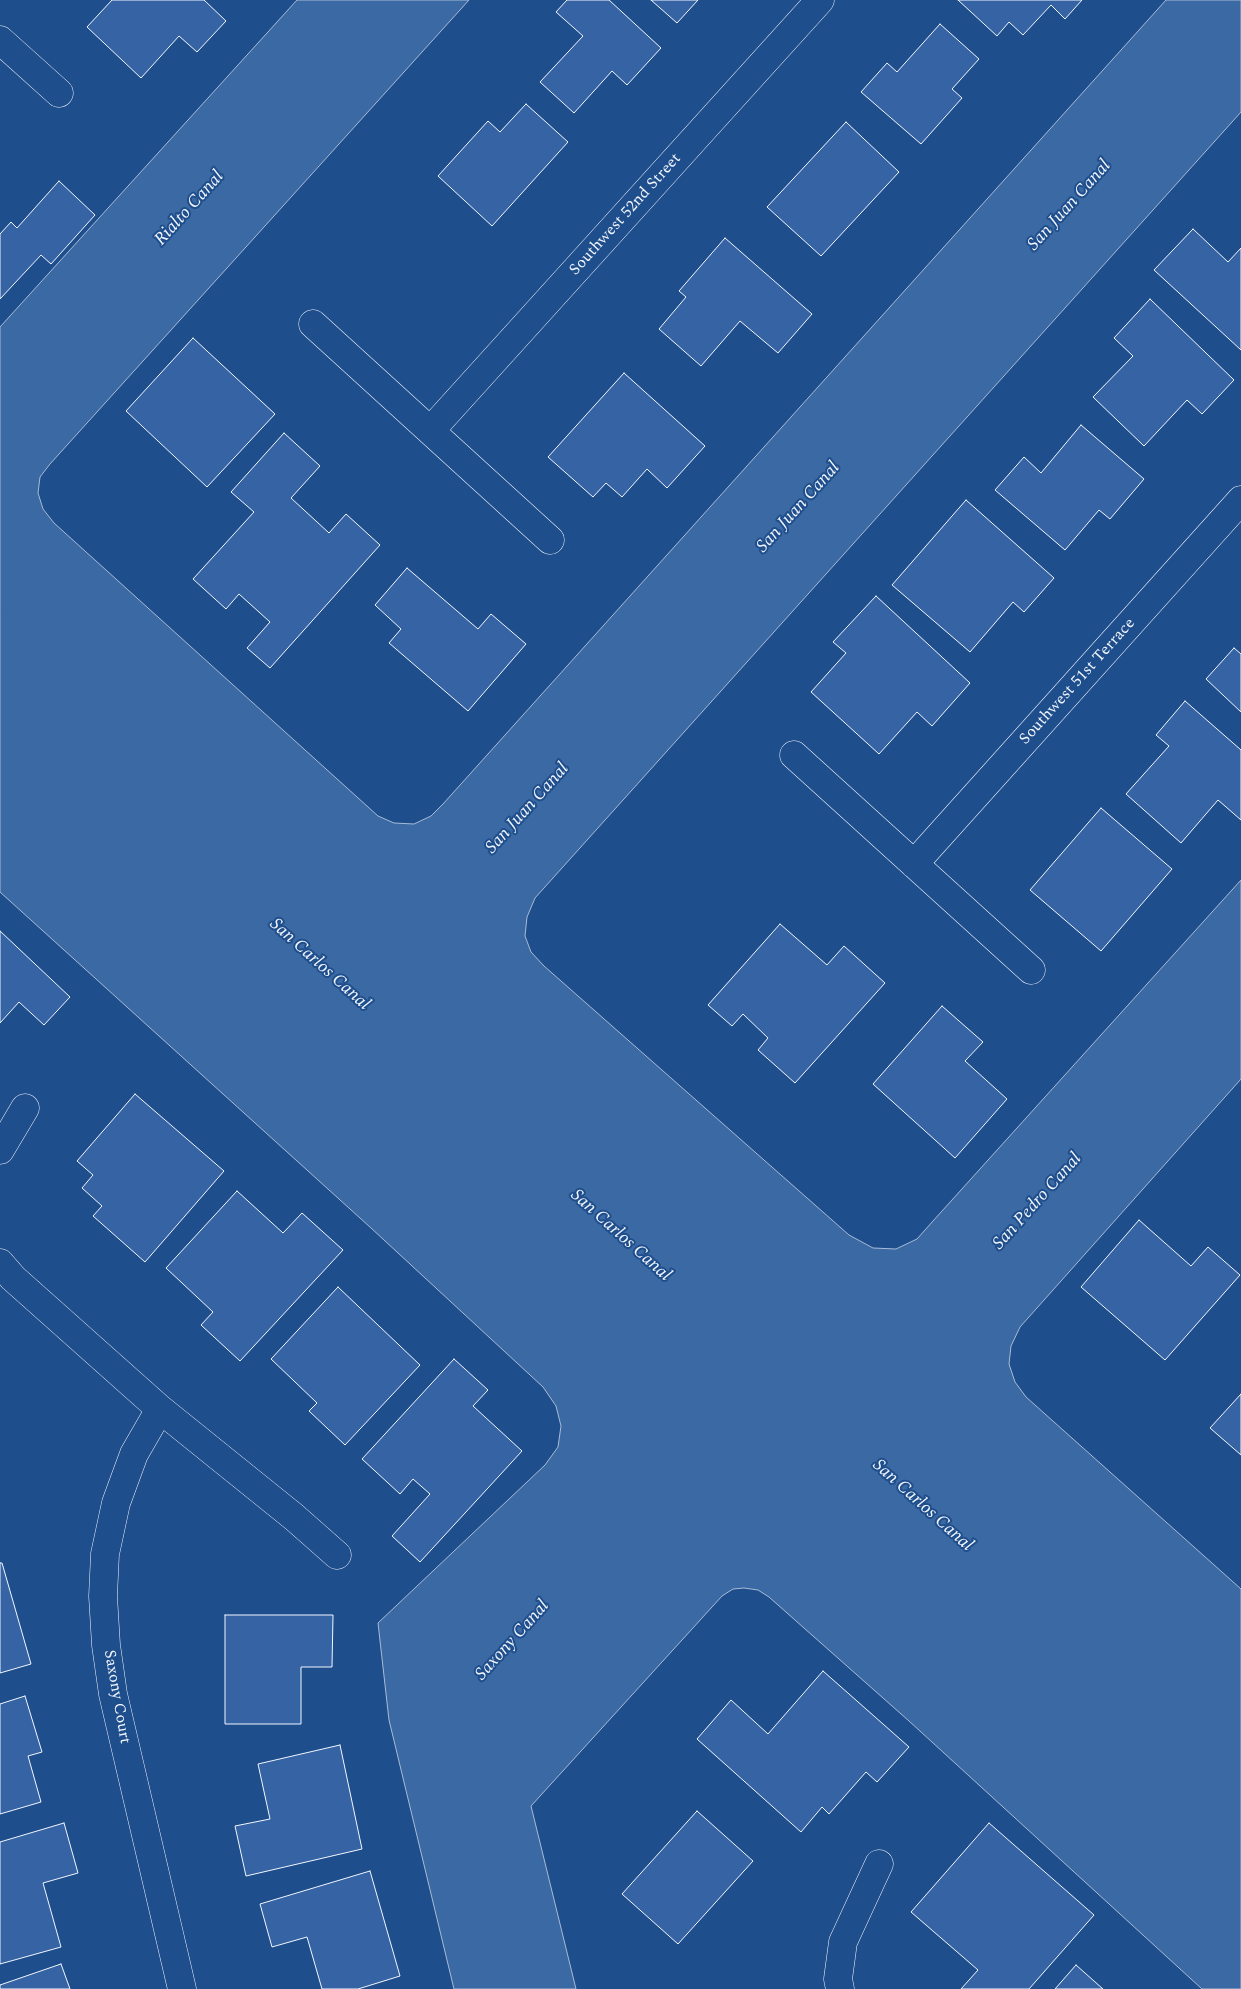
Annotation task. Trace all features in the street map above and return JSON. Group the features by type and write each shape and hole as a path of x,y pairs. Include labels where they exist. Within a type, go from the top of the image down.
{"street":[{"name":"Southwest 52nd Street","path":"431,430 820,0"},
{"path":"0,40 59,93"},
{"path":"313,324 550,540"},
{"name":"Southwest 51st Terrace","path":"914,864 1241,500"},
{"path":"794,756 1031,970"},
{"path":"0,1150 25,1108"},
{"path":"0,1262 13,1278 160,1409 294,1517 337,1555"},
{"name":"Saxony Court","path":"160,1409 134,1454 116,1503 105,1554 103,1596 106,1645 113,1694 182,1989"},
{"path":"840,1989 838,1979 843,1942 878,1864"}],"water":[{"path":"297,0 469,0 50,464 40,477 38,493 43,509 54,523 378,816 394,823 414,824 431,816 443,804 1166,0 1241,0 1241,112 535,898 527,917 525,936 531,952 544,966 849,1235 873,1248 896,1249 917,1239 1241,880 1241,1079 1020,1327 1011,1346 1009,1364 1015,1382 1026,1397 1241,1589 1241,1989 1202,1989 909,1721 769,1597 758,1590 744,1588 733,1589 722,1596 531,1806 576,1989 454,1989 389,1720 378,1623 545,1465 558,1447 561,1426 556,1406 543,1387 371,1228 0,892 0,327"}],"building":[{"path":"112,0 204,0 226,21 197,52 179,36 141,78 87,27"},
{"path":"567,0 609,0 661,48 627,85 612,71 574,113 540,82 583,36 556,12"},
{"path":"651,0 698,0 677,23"},
{"path":"958,0 1082,0 1065,19 1051,5 1023,35 1009,22 997,36"},
{"path":"940,24 979,59 952,89 962,98 921,144 861,92 887,63 897,72"},
{"path":"526,104 568,142 492,226 438,176 488,121 500,132"},
{"path":"846,122 899,172 821,256 767,207"},
{"path":"59,181 95,215 51,264 41,255 0,299 0,234 11,222 17,228"},
{"path":"1193,229 1228,262 1241,248 1241,350 1154,270"},
{"path":"725,238 812,314 778,353 740,321 701,366 659,329 686,297 679,291"},
{"path":"1150,299 1234,380 1202,414 1187,400 1144,446 1093,397 1133,356 1114,338"},
{"path":"193,338 275,414 207,487 126,411"},
{"path":"624,373 705,446 667,488 647,469 622,497 606,483 593,497 548,457"},
{"path":"1081,425 1144,479 1110,519 1099,510 1065,550 995,490 1024,457 1041,473"},
{"path":"284,433 320,466 291,498 329,533 346,514 380,545 270,668 247,648 270,622 239,594 226,609 193,579 254,512 231,492"},
{"path":"966,500 1054,578 1024,612 1013,602 970,652 892,585"},
{"path":"407,568 478,629 491,614 526,644 468,711 389,643 401,629 375,605"},
{"path":"876,596 970,683 932,726 917,712 879,754 811,692 846,653 833,642"},
{"path":"1234,648 1241,654 1241,712 1206,679"},
{"path":"1185,701 1241,750 1241,820 1218,800 1181,843 1126,794 1169,746 1156,735"},
{"path":"1101,808 1172,869 1101,951 1030,890"},
{"path":"780,924 827,965 844,946 885,983 795,1083 758,1050 768,1038 743,1014 732,1026 708,1005"},
{"path":"0,931 70,997 44,1025 19,1002 0,1023"},
{"path":"942,1006 983,1042 965,1061 1007,1099 955,1158 873,1084"},
{"path":"135,1094 224,1171 145,1262 93,1216 102,1206 82,1188 93,1175 77,1161"},
{"path":"237,1191 283,1233 302,1213 343,1250 240,1361 201,1325 213,1312 166,1268"},
{"path":"1139,1220 1191,1266 1208,1247 1240,1275 1165,1360 1081,1287"},
{"path":"338,1287 420,1365 345,1445 309,1411 317,1403 271,1359"},
{"path":"454,1359 488,1390 473,1406 522,1451 420,1562 392,1536 430,1494 413,1479 400,1494 362,1459"},
{"path":"1241,1394 1241,1455 1210,1428"},
{"path":"0,1563 2,1563 31,1664 0,1673"},
{"path":"225,1615 333,1615 332,1667 301,1667 301,1724 225,1724"},
{"path":"823,1671 909,1747 877,1782 866,1772 829,1814 822,1807 801,1832 697,1739 731,1700 768,1734"},
{"path":"25,1696 42,1752 28,1756 41,1802 0,1814 0,1704"},
{"path":"340,1745 362,1849 246,1876 235,1826 270,1819 258,1764"},
{"path":"697,1811 753,1861 678,1944 622,1894"},
{"path":"64,1823 78,1873 43,1883 61,1947 0,1964 0,1842"},
{"path":"989,1823 1094,1915 1029,1989 961,1989 978,1970 911,1912"},
{"path":"370,1871 400,1976 358,1989 322,1989 307,1937 272,1947 260,1904"},
{"path":"61,1964 70,1989 0,1989 0,1985"},
{"path":"1076,1965 1103,1989 1055,1989"}],"water label":[{"name":"San Juan Canal","path":"1070,206"},
{"name":"Rialto Canal","path":"190,209"},
{"name":"San Juan Canal","path":"799,508"},
{"name":"San Juan Canal","path":"528,809"},
{"name":"San Carlos Canal","path":"319,965"},
{"name":"San Pedro Canal","path":"1038,1202"},
{"name":"San Carlos Canal","path":"620,1236"},
{"name":"San Carlos Canal","path":"922,1506"},
{"name":"Saxony Canal","path":"513,1641"}]}
